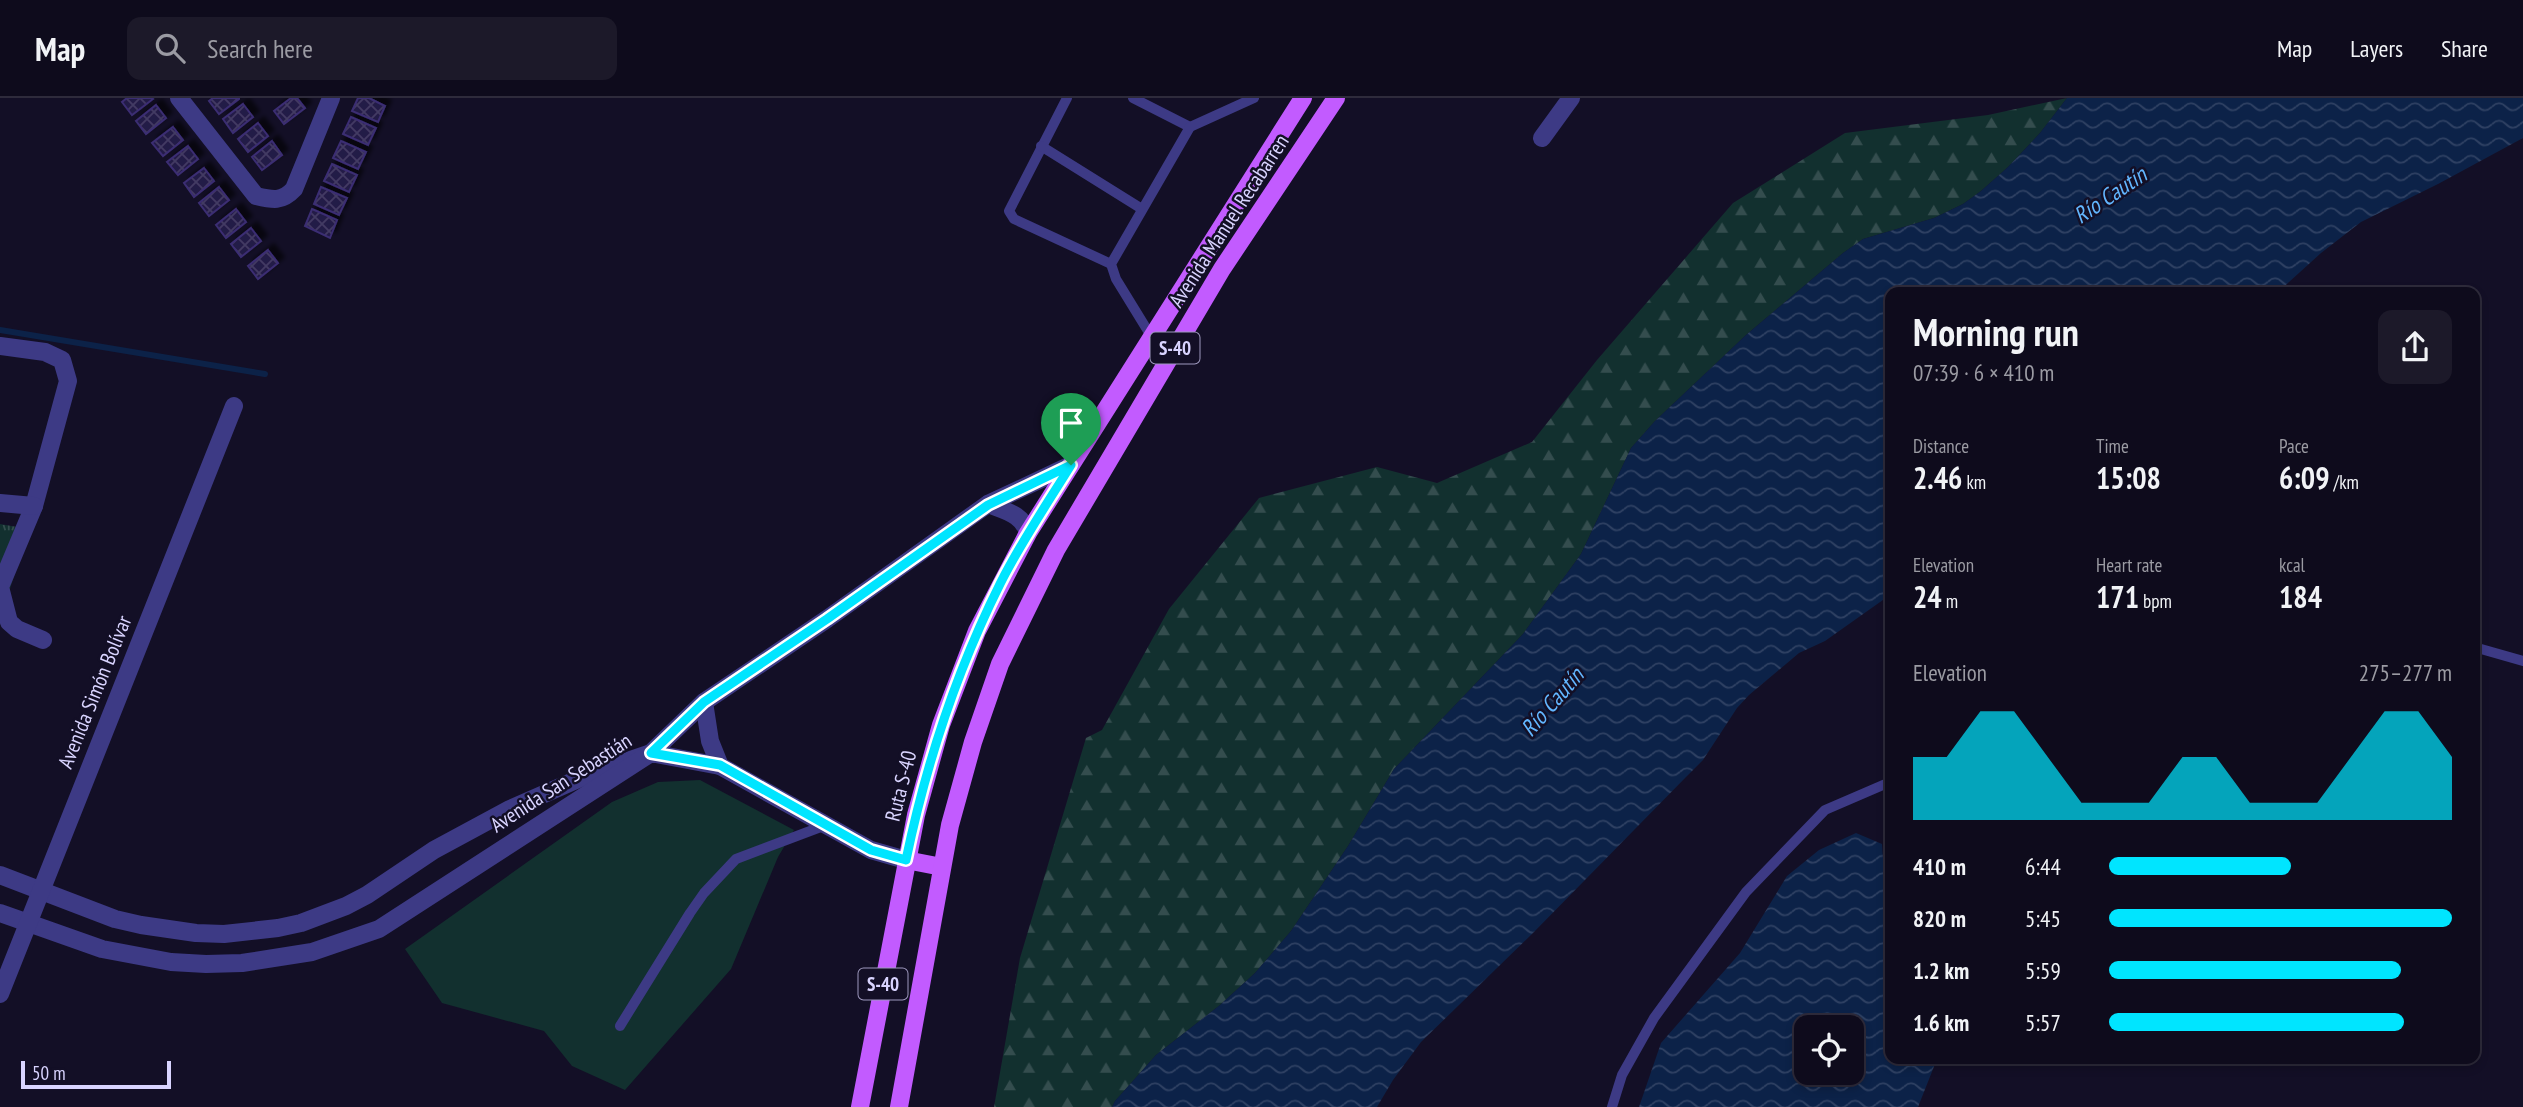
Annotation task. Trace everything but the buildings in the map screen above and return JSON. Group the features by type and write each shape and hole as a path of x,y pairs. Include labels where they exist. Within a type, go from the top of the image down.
{"main road":[{"name":"Avenida Manuel Recabarren","path":"1028,533 1303,98"},
{"name":"Avenida Manuel Recabarren","path":"942,867 961,783 1000,664 1056,550 1222,269 1336,98"},
{"name":"Ruta S-40","path":"860,1107 906,860 927,769 956,681 995,594 1028,533"},
{"path":"906,860 942,867"},
{"name":"S-40","path":"899,1107 942,867"}],"street":[{"path":"178,98 256,196 274,201 286,198 294,189 330,98"},
{"path":"1542,138 1571,98"},
{"path":"0,346 45,352 62,360 68,380 34,506 0,587 9,622 17,629 43,640"},
{"name":"Avenida Simón Bolívar","path":"0,994 234,406"},
{"path":"651,753 704,702 988,505 1071,465"},
{"path":"0,503 34,506"},
{"path":"988,505 1015,514 1025,523 1028,533"},
{"path":"704,702 710,741 720,765"},
{"path":"651,753 720,765 871,850 906,860"},
{"name":"Avenida San Sebastián","path":"0,875 115,919 160,928 223,934 278,928 301,923 346,906 434,850 510,809 592,773 651,753"},
{"name":"Avenida San Sebastián","path":"0,913 102,949 171,962 242,963 312,952 379,929 651,753"}],"lane":[{"path":"1067,98 1009,211 1014,219 1111,264 1116,279 1151,337"},
{"path":"1133,98 1190,127"},
{"path":"1111,264 1190,127 1254,98"},
{"path":"1041,146 1142,209"},
{"path":"2480,649 2523,661"},
{"path":"1612,1107 1622,1075 1654,1018 1746,892 1825,810 1885,784"},
{"path":"620,1026 704,892 736,859 827,825"}],"green space":[{"path":"2067,98 2040,133 1981,191 1963,204 1934,218 1863,239 1843,253 1746,335 1655,421 1631,448 1581,554 1523,634 1394,769 1348,846 1291,931 1255,973 1220,1005 1156,1055 1112,1107 994,1107 1020,958 1086,738 1102,730 1169,609 1259,498 1377,467 1437,483 1532,442 1597,360 1733,203 1845,133 1988,115"},
{"path":"0,524 29,529 0,620"},
{"path":"700,780 794,830 778,857 731,969 625,1090 572,1066 544,1031 442,1003 405,949 612,802 658,782"}],"water":[{"name":"Río Cautín","path":"2067,98 2523,98 2523,138 2361,222 2284,287 1885,287 1885,599 1825,641 1799,653 1749,695 1737,708 1703,760 1532,934 1421,1042 1377,1107 1112,1107 1156,1055 1220,1005 1255,973 1291,931 1348,846 1394,769 1523,634 1581,554 1631,448 1655,421 1746,335 1843,253 1863,239 1934,218 1963,204 2008,167 2040,133"},
{"path":"1856,833 1882,844 1885,874 1885,1064 1935,1064 1918,1107 1639,1107 1661,1043 1740,953 1787,876 1819,850"}],"waterway":[{"path":"0,330 265,374"}],"route":[{"path":"1071,465 1001,581 956,681 927,769 906,860 871,850 720,765 651,753 704,702 988,505 1071,465"}]}
